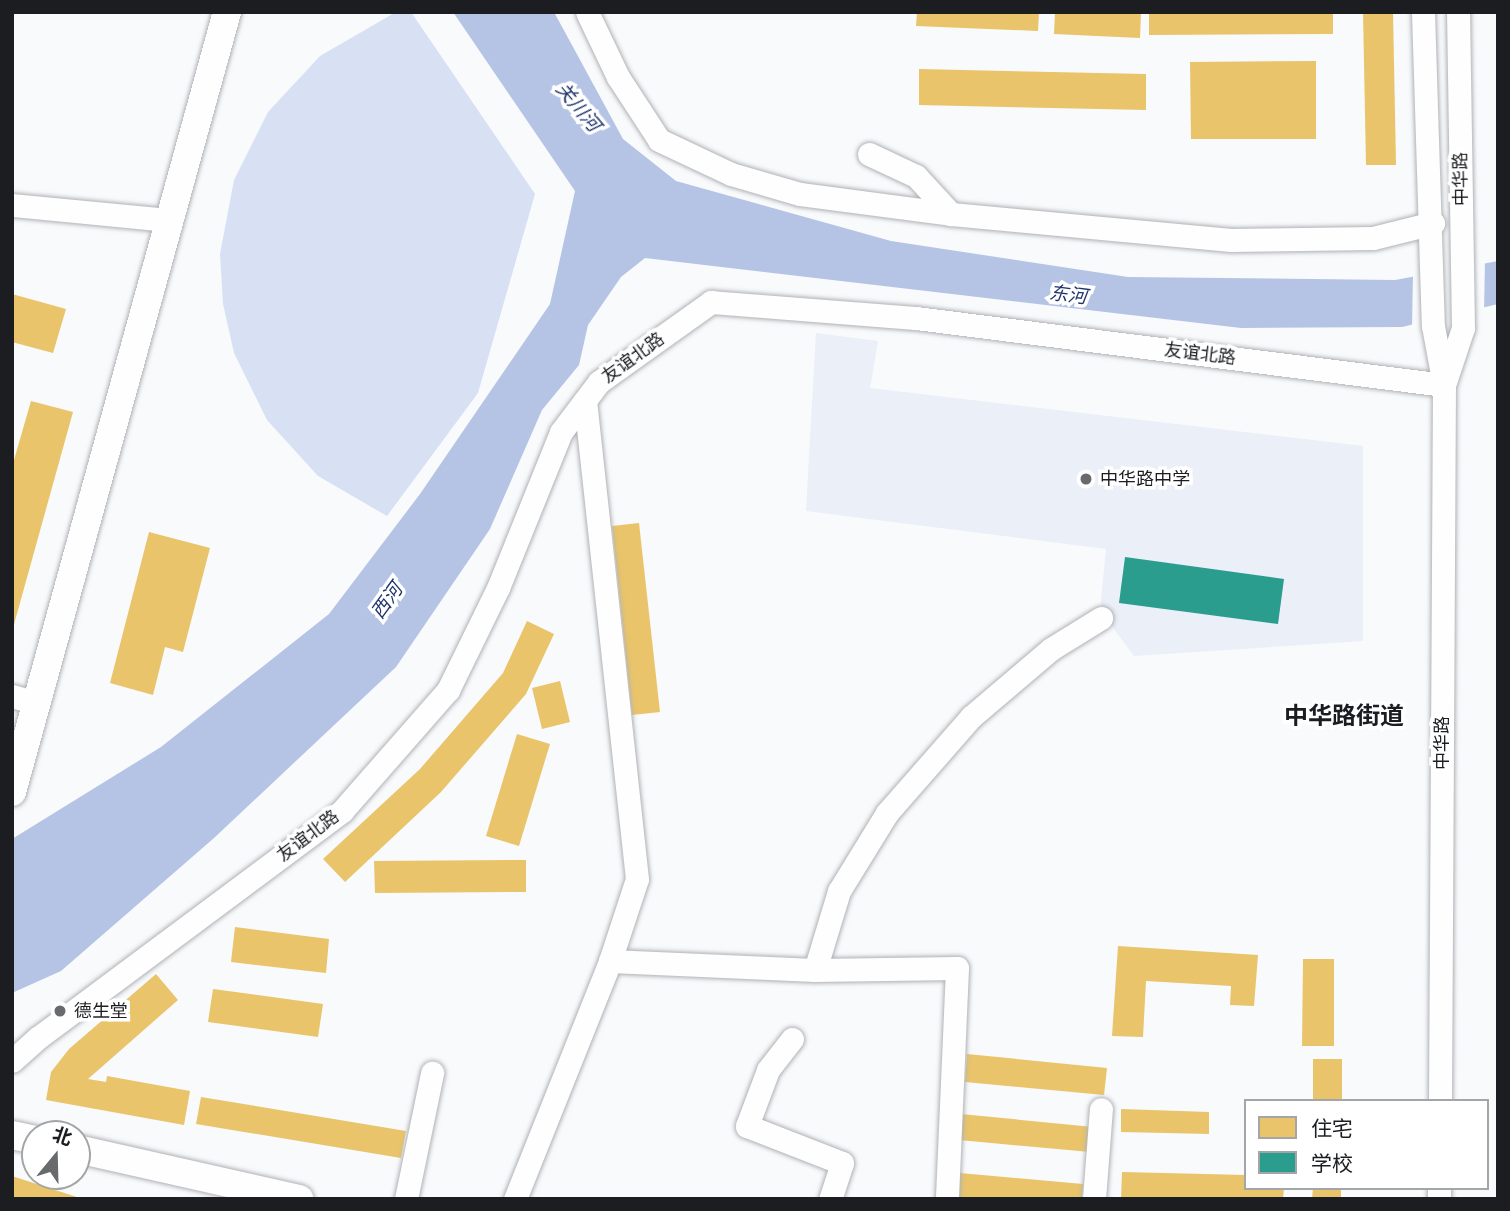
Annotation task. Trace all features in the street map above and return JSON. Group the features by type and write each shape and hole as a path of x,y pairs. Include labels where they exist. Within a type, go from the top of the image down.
{"main road":[{"path":"12,791 24,699 227,12"},
{"path":"91,1153 246,1193 299,1199"}],"street":[{"path":"587,12 618,77 659,140 731,174 800,194 951,214 1231,240 1373,238 1434,228"},
{"name":"中华路","path":"1423,12 1434,228 1433,326 1444,385 1440,1099"},
{"name":"中华路","path":"1444,385 1464,328 1458,12"},
{"path":"869,154 915,176 951,214"},
{"path":"12,205 167,220"},
{"name":"友谊北路","path":"12,1061 38,1037 342,811 439,700 498,588 561,432 599,382 711,302 916,318 1444,385"},
{"path":"515,1199 610,961 637,879 585,401"},
{"path":"815,970 839,891 887,813 971,718 1051,649 1101,618"},
{"path":"610,961 815,970 957,968 947,1199"},
{"path":"792,1039 768,1070 747,1126 842,1163 830,1199"},
{"path":"407,1199 432,1073"},
{"path":"1094,1199 1101,1109"}],"shaded area":[{"path":"396,12 411,12 535,194 478,393 387,516 318,476 267,420 234,353 223,304 220,254 234,180 268,112 320,56"},
{"name":"中华路中学","path":"816,333 878,341 870,388 1363,446 1363,641 1134,656 1100,610 1106,549 806,511"}],"water":[{"path":"453,12 554,12 623,139 676,181 891,241 1128,277 1395,280 1498,261 1498,304 1402,327 1241,328 645,258 621,277 588,325 579,365 542,410 490,529 396,667 214,838 61,971 12,993 12,839 161,747 329,614 420,494 550,304 575,191"}],"pier":[{"path":"1485,260 1484,311 1412,328 1413,274"}],"building: 住宅":[{"path":"917,12 1039,12 1038,31 916,26"},
{"path":"1055,12 1141,12 1140,38 1054,34"},
{"path":"1149,12 1333,12 1333,34 1149,35"},
{"path":"1363,12 1393,12 1396,165 1366,165"},
{"path":"1316,61 1316,139 1191,139 1190,62"},
{"path":"919,69 1146,74 1146,110 919,105"},
{"path":"12,294 66,309 53,353 12,342"},
{"path":"31,401 73,412 13,628 12,467"},
{"path":"639,523 660,712 632,715 612,526"},
{"path":"149,532 210,548 183,652 165,647 153,695 110,683"},
{"path":"527,621 554,634 526,694 441,792 345,882 323,859 420,769 503,673"},
{"path":"560,681 570,722 542,729 532,688"},
{"path":"517,734 550,744 519,846 486,836"},
{"path":"526,860 526,892 375,893 374,861"},
{"path":"235,927 329,939 326,973 231,962"},
{"path":"1118,946 1258,955 1254,1006 1230,1005 1231,986 1146,981 1143,1037 1112,1036"},
{"path":"1303,959 1334,959 1334,1046 1302,1046"},
{"path":"156,974 178,1000 88,1079 106,1082 107,1076 190,1091 184,1125 46,1100 51,1072 69,1049"},
{"path":"213,989 323,1004 318,1037 208,1022"},
{"path":"967,1054 1107,1068 1104,1095 965,1082"},
{"path":"1313,1059 1342,1059 1342,1099 1313,1099"},
{"path":"201,1097 406,1131 401,1158 196,1124"},
{"path":"1121,1109 1209,1112 1209,1134 1121,1132"},
{"path":"961,1114 1093,1127 1090,1152 959,1140"},
{"path":"1122,1172 1244,1175 1244,1190 1284,1190 1283,1199 1121,1199"},
{"path":"960,1173 1083,1184 1082,1199 958,1199"},
{"path":"12,1176 21,1179 21,1190 55,1190 80,1198 80,1199 12,1199"},
{"path":"1313,1190 1341,1190 1341,1199 1312,1199"}],"building: 学校":[{"path":"1125,557 1284,579 1278,624 1119,603"}],"place":[{"name":"中华路中学","path":"1086,479"},
{"name":"德生堂","path":"60,1011"}],"district":[{"name":"中华路街道","path":"1344,716"}],"water label":[{"name":"关川河","path":"578,107"},
{"name":"东河","path":"1068,295"},
{"name":"西河","path":"387,601"}]}
